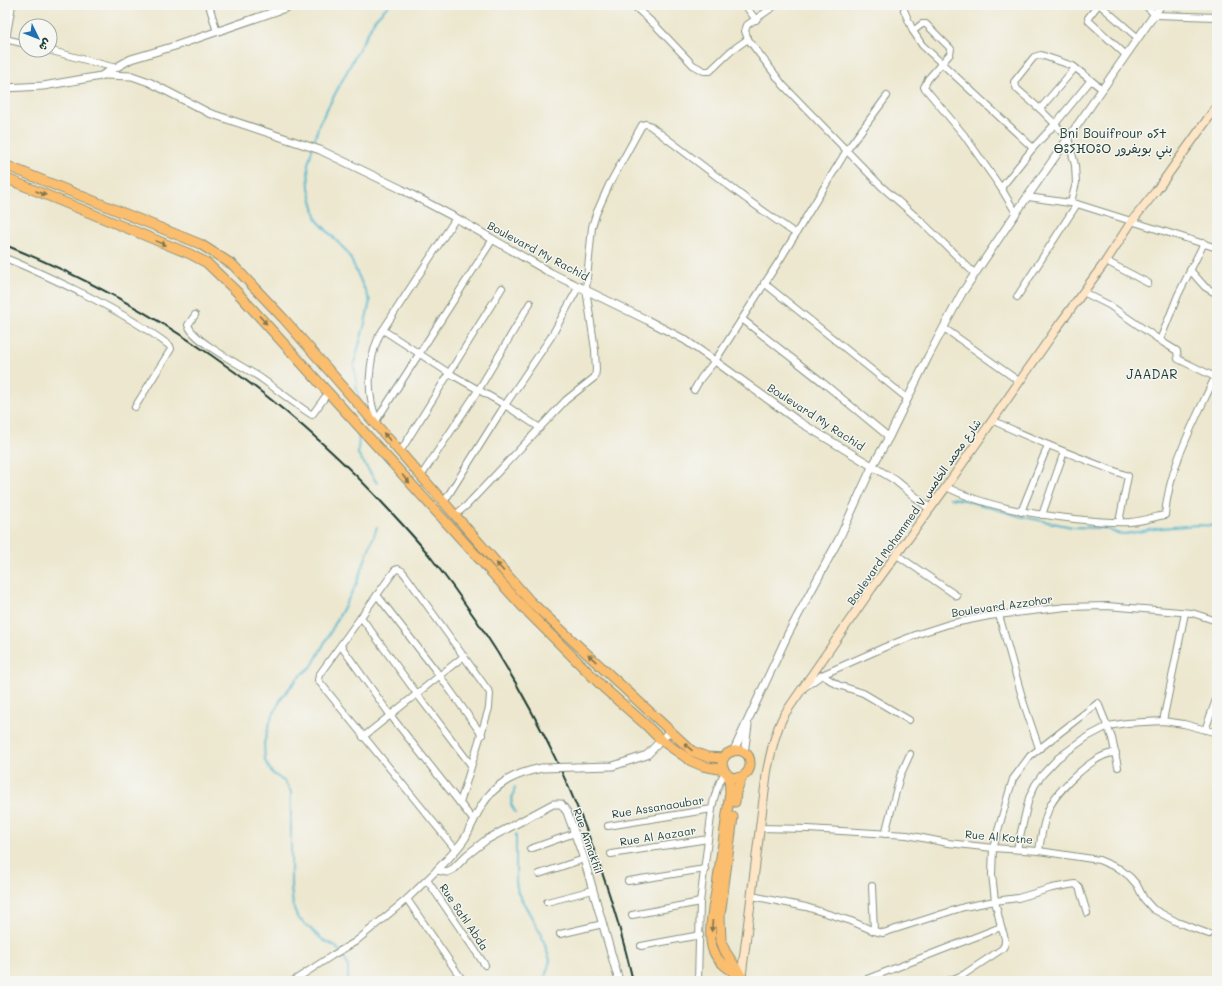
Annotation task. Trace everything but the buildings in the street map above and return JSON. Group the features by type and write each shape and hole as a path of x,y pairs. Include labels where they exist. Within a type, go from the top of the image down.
{"main road":[{"name":"Boulevard Mohammed V شارع محمد الخامس","path":"743,980 770,753 780,723 789,708 1020,382 1059,324 1106,261 1132,221 1156,191 1217,106"},
{"path":"5,165 200,244 233,265 376,421 400,452 530,601 692,751 707,757 724,758"},
{"path":"5,178 190,254 207,263 238,292 522,606 604,688 661,740 697,764 726,773 735,778 742,777"},
{"path":"734,750 739,750 744,753 749,759 750,768 742,777 736,792 720,916 721,941 725,951 743,980 717,958 712,949 711,939 713,913 730,792 722,763 728,753 734,750"}],"street":[{"path":"12,5 5,39 18,42"},
{"path":"209,5 217,32"},
{"path":"6,88 42,86 97,77 131,59 217,32 294,5"},
{"path":"633,5 694,65 704,71 710,71 731,51 748,39"},
{"path":"745,5 756,20"},
{"path":"776,5 747,25 745,28 745,33 748,39 783,84 881,186 922,222 975,274"},
{"path":"1126,55 1089,21 1088,18 1099,5 1138,38"},
{"path":"1145,5 1155,15 1217,17"},
{"path":"734,750 788,634 839,539 872,467 962,293 1161,5"},
{"path":"904,10 913,31 922,45 1034,148"},
{"path":"913,31 922,24 926,24 951,49 950,54 925,84 924,88 964,136 1001,188 1016,213"},
{"path":"58,53 116,68"},
{"path":"1017,296 1074,203 1076,174 1068,138 1040,109 1017,89 1014,82 1034,56 1041,54 1075,68 1102,89"},
{"path":"1040,109 1075,68"},
{"name":"Boulevard My Rachid","path":"105,74 123,75 141,79 209,113 320,150 395,186 456,218 551,272 675,334 798,421 895,480 930,509"},
{"path":"1001,188 1091,80"},
{"path":"694,390 742,319 847,150 887,96"},
{"path":"455,515 466,506 566,400 591,381 596,375 595,350 582,287 590,237 596,214 623,158 642,125 649,125 745,198 796,234"},
{"path":"1028,196 1074,203 1217,248"},
{"path":"376,421 372,403 370,370 375,346 383,330 456,218"},
{"path":"376,421 493,239"},
{"path":"1160,340 1178,295 1204,243"},
{"path":"5,258 37,270 108,307 154,333 170,346 171,349 135,407"},
{"path":"1106,261 1148,283"},
{"path":"1190,270 1205,287 1217,294"},
{"path":"764,283 908,399"},
{"path":"444,502 582,287"},
{"path":"400,452 502,288"},
{"path":"946,487 978,500 1021,512 1042,515 1119,522 1141,520 1165,514 1168,495 1180,454 1216,378 1178,359 1178,354 1175,350 1109,305 1083,292"},
{"path":"421,476 479,390 530,303"},
{"path":"195,315 188,325 196,335 211,347 261,379 312,415 328,393"},
{"path":"742,319 821,381 888,437"},
{"path":"944,328 1020,382"},
{"path":"383,330 449,373 505,405 540,428"},
{"path":"992,420 1064,452 1128,476 1119,522"},
{"path":"1021,512 1048,445"},
{"path":"1042,515 1064,452"},
{"path":"897,555 958,596"},
{"path":"456,850 318,680 319,675 395,570 400,570 490,693 489,708 482,734 460,803"},
{"path":"377,595 440,676 482,734"},
{"name":"Boulevard Azzohor","path":"803,689 822,675 918,634 949,624 999,615 1066,607 1100,606 1185,613 1199,615 1217,622"},
{"path":"1163,721 1185,613"},
{"path":"999,615 1022,696 1039,748"},
{"path":"361,617 471,765"},
{"path":"340,646 391,716 474,821"},
{"path":"364,737 464,656"},
{"path":"822,675 838,685 863,693 909,720"},
{"path":"1205,730 1217,697"},
{"path":"948,981 963,975 1002,950 1006,941 995,901 992,874 993,848 1013,779 1027,760 1039,748 1098,703 1108,726 1116,753 1118,767"},
{"path":"744,753 746,735 751,714"},
{"path":"1017,849 1029,798 1042,775 1066,751 1087,737 1108,726 1127,723 1163,721 1184,724 1217,733"},
{"path":"293,981 356,942 407,899 456,850 464,840 483,803 491,793 502,784 520,773 542,768 613,766 647,755 670,731"},
{"path":"1039,851 1044,821 1055,798 1075,777 1096,759 1105,754 1116,753"},
{"path":"885,834 900,776 910,754"},
{"path":"698,981 700,902 713,797 719,782 726,773"},
{"name":"Rue Annakhil","path":"436,870 442,872 449,871 486,840 556,803 561,804 564,807 575,833 584,859 619,981"},
{"name":"Rue Assanaoubar","path":"608,826 712,809"},
{"name":"Rue Al Kotne","path":"760,828 808,829 907,835 948,843 1039,851 1099,860 1120,869 1134,881 1144,899 1153,909 1177,922 1209,934"},
{"path":"530,850 575,833"},
{"name":"Rue Al Aazaar","path":"611,854 708,839"},
{"path":"539,874 584,859"},
{"path":"628,881 705,869"},
{"name":"Rue Sahl Abda","path":"427,880 485,966"},
{"path":"752,896 806,907 883,933 964,907 1018,898 1052,888 1075,884 1079,887 1087,913"},
{"path":"872,886 874,931"},
{"path":"547,902 593,890"},
{"path":"407,899 463,981"},
{"path":"632,915 700,902"},
{"path":"560,934 603,924"},
{"path":"862,981 1001,927"},
{"path":"641,946 700,936"}],"waterway":[{"path":"360,400 357,391 354,364 370,301 348,253 317,220 309,188 308,164 319,124 375,19 389,5"},
{"path":"359,433 358,454 377,483"},
{"path":"950,498 965,500 1019,516 1072,527 1104,528 1116,533 1125,534 1161,528 1198,525 1217,526"},
{"path":"348,981 348,968 344,956 335,946 323,940 297,917 293,906 291,888 291,792 285,782 272,773 265,761 264,743 271,719 282,697 298,678 312,666 356,585 377,527"},
{"path":"515,787 511,804 515,812"},
{"path":"516,834 516,882 518,893 541,934 550,960 544,981"}],"railway":[{"path":"5,245 59,268 112,295 163,324 212,356 259,390 305,428 348,468 417,540 467,606 499,656 529,707 556,759 580,813 600,868 618,924 633,981"}],"district":[{"name":"Bni Bouifrour ⴰⵢⵜ ⴱⵓⵢⴼⵔⵓⵔ بني بويفرور","path":"1113,140"},
{"name":"JAADAR","path":"1152,374"}]}
